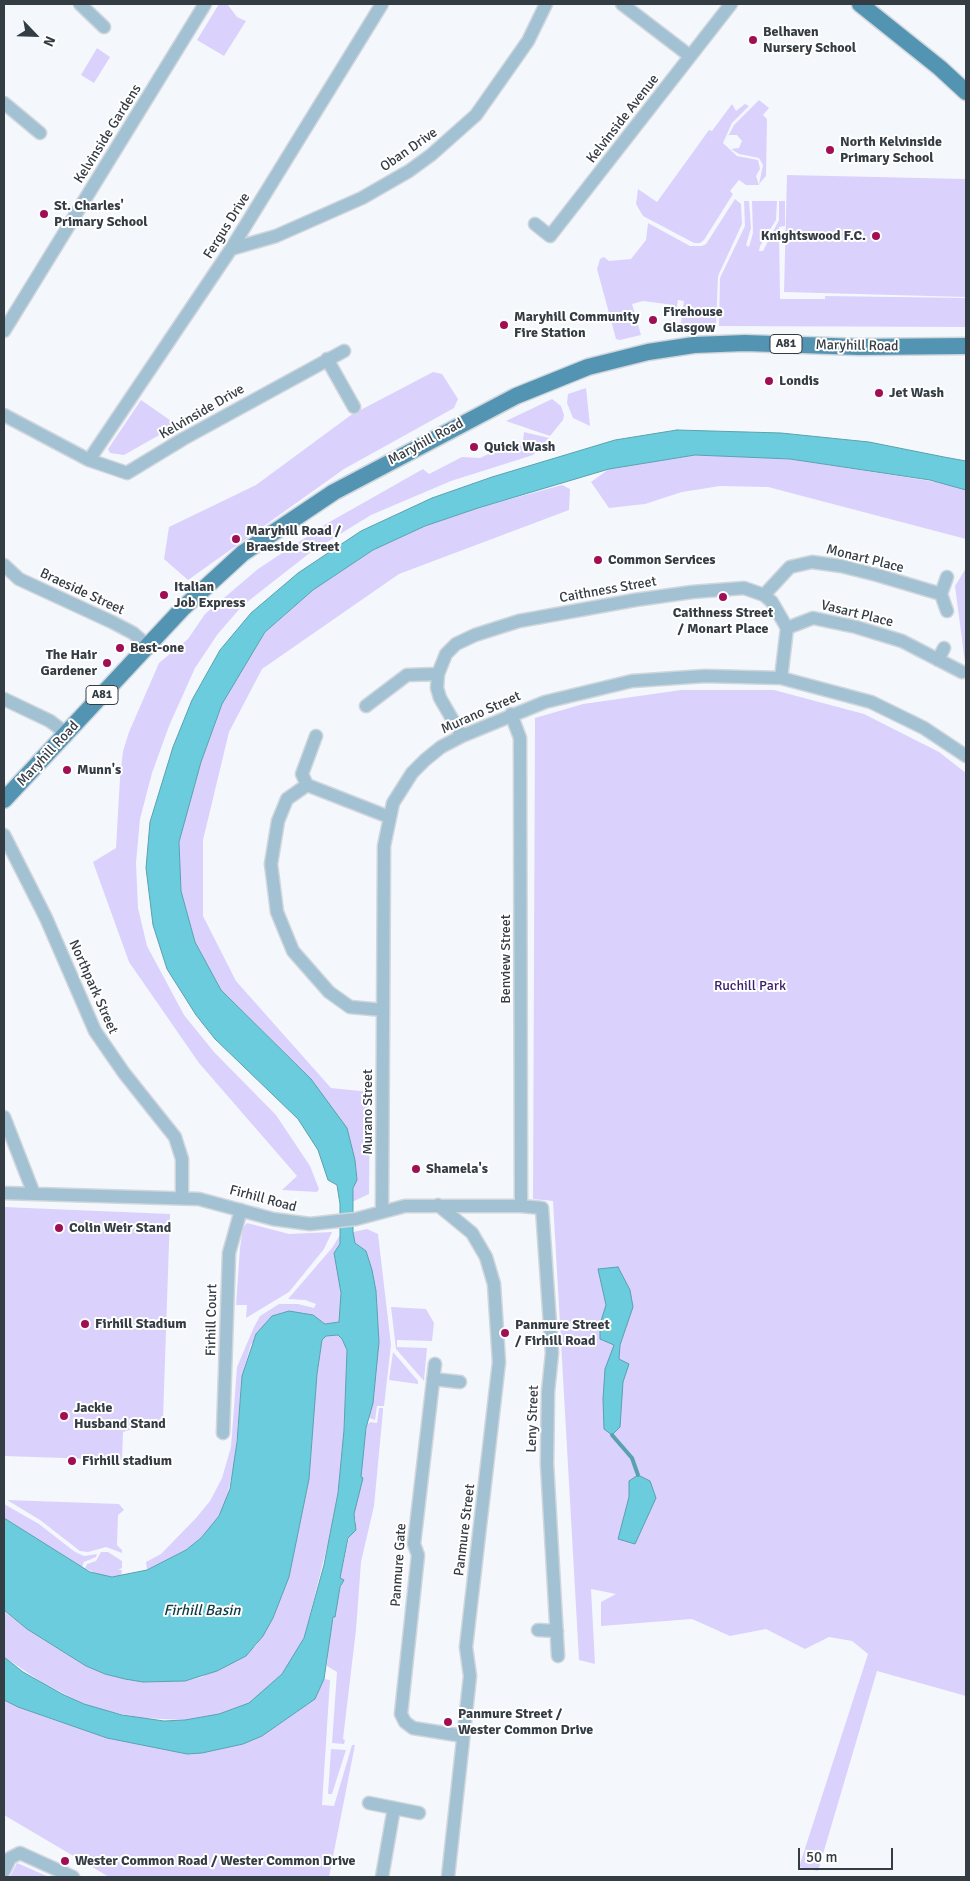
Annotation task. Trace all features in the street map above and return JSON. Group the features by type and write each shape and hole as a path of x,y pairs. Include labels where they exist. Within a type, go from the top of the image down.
{"main road":[{"path":"860,4 940,68 966,92"},
{"name":"Maryhill Road","path":"4,800 200,590 232,562 306,510 365,474 466,420 526,391 576,370 648,352 710,344 966,346"}],"street":[{"path":"80,4 104,27"},
{"name":"Kelvinside Gardens","path":"4,331 206,4"},
{"name":"Fergus Drive","path":"89,460 231,249 382,4"},
{"name":"Oban Drive","path":"231,249 276,236 362,198 431,155 476,115 528,41 546,4"},
{"path":"622,4 690,56"},
{"name":"Kelvinside Avenue","path":"534,224 550,236 731,4"},
{"path":"4,102 40,133"},
{"name":"Kelvinside Drive","path":"4,415 89,460 127,473 183,439 344,351"},
{"path":"327,359 354,407"},
{"name":"Monart Place","path":"764,595 790,566 812,562 868,572 941,594"},
{"name":"Braeside Street","path":"4,565 19,579 112,622 133,633 148,646"},
{"path":"947,577 941,594 947,611"},
{"name":"Caithness Street","path":"438,674 446,654 456,644 519,622 692,592 744,588 764,595"},
{"path":"764,595 772,602 787,628 781,678"},
{"name":"Vasart Place","path":"787,628 813,618 822,620 902,641 962,672"},
{"path":"938,660 944,648"},
{"path":"366,706 407,675 438,674 437,688 440,698 462,736"},
{"name":"Murano Street","path":"382,1212 383,863 389,817 397,796 412,773 441,747 510,714 554,699 632,681 705,676 781,678 871,702 924,728 966,756"},
{"path":"4,699 50,721 67,734"},
{"name":"Benview Street","path":"510,714 520,738 521,1206"},
{"path":"316,736 302,774 307,785 389,817"},
{"path":"307,785 288,799 278,821 271,864 277,912 293,951 329,992 350,1007 383,1010"},
{"name":"Northpark Street","path":"4,835 46,918 95,1032 119,1066 175,1136 182,1159 182,1198"},
{"path":"4,1117 34,1194"},
{"name":"Firhill Road","path":"4,1193 182,1198 209,1201 288,1222 310,1224 356,1219 405,1206 521,1206 542,1208"},
{"name":"Panmure Street","path":"438,1205 472,1233 486,1257 494,1284 499,1351 498,1384 466,1647 470,1676 448,1877"},
{"name":"Leny Street","path":"542,1208 552,1353 548,1392 547,1464 558,1656"},
{"name":"Firhill Court","path":"223,1433 229,1253 241,1210"},
{"name":"Panmure Gate","path":"434,1364 414,1544 418,1556 401,1714 405,1722 417,1730 463,1736"},
{"path":"433,1379 460,1382"},
{"path":"538,1630 557,1631"},
{"path":"368,1803 419,1813"},
{"path":"382,1877 394,1808"},
{"path":"4,1872 10,1858 20,1853 73,1877"}],"green space":[{"path":"219,4 228,5 237,17 246,21 224,56 197,40"},
{"path":"97,48 110,57 94,83 81,75"},
{"path":"759,100 769,108 763,115 767,119 766,176 759,184 763,165 759,158 739,154 731,149 739,148 742,141 737,135 729,135 725,142 734,125"},
{"path":"732,104 736,111 745,104 749,106 732,123 723,143 737,156 758,160 760,169 756,176 759,185 746,185 739,180 730,191 733,194 704,240 700,243 694,243 643,216 636,204 638,189 657,202 709,130 712,131"},
{"name":"Knightswood F.C.","path":"787,175 966,179 966,297 784,292"},
{"path":"735,199 741,204 742,224 718,276 716,326 680,330 684,301 678,300 676,313 673,313 674,305 643,301 632,304 641,335 620,340 616,339 597,269 600,259 604,257 609,261 631,259 646,240 648,223 690,246 702,246 706,244"},
{"path":"744,201 749,201 751,228 746,245 749,247 753,233 752,201 777,201 776,220 760,246 759,251 763,251 779,220 779,201 785,201 785,226 779,227 780,299 825,299 825,296 966,298 966,327 719,326 720,278 745,226"},
{"path":"433,372 442,374 458,399 454,408 344,469 188,580 164,559 169,527 256,485 351,415"},
{"path":"586,388 590,426 573,418 567,403 568,394"},
{"path":"552,399 561,406 564,415 563,420 550,436 506,421"},
{"path":"141,400 177,425 124,455 110,453 108,449"},
{"path":"524,432 549,438 533,455 451,481 371,515 311,552 242,606 217,635 195,668 169,726 152,773 140,819 136,863 138,908 147,946 184,1015 214,1052 276,1115 310,1166 319,1189 317,1192 282,1190 297,1176 199,1063 129,962 93,862 116,848 123,751 129,732 159,663 188,639 205,614 258,569 326,524 423,469 429,474 462,457 480,458 512,443 523,441"},
{"path":"695,455 790,459 949,484 966,490 966,539 768,487 720,486 682,492 645,504 609,508 591,482 609,469"},
{"path":"562,485 570,489 569,510 399,574 262,669 229,732 203,840 203,916 236,981 331,1088 370,1092 369,1194 352,1202 354,1184 357,1180 355,1160 311,1079 221,990 195,942 181,891 179,842 201,762 222,704 265,632 313,590 373,550 425,526 478,508"},
{"path":"966,568 966,670 955,586"},
{"name":"Ruchill Park","path":"681,690 774,690 864,714 939,752 966,773 966,1696 877,1671 818,1871 799,1867 868,1654 852,1641 829,1637 805,1649 766,1629 730,1636 692,1619 601,1626 601,1602 616,1594 591,1589 595,1664 579,1660 553,1201 533,1199 535,718 583,704"},
{"name":"Firhill Stadium","path":"4,1207 170,1214 163,1419 123,1432 122,1460 4,1456"},
{"path":"247,1223 289,1234 332,1232 324,1249 289,1292 246,1318 247,1305 236,1305 240,1248 243,1228"},
{"path":"367,1229 378,1234 391,1345 384,1406 377,1406 375,1420 369,1418 379,1342 376,1291 366,1252 355,1243 353,1232"},
{"path":"340,1235 341,1302 339,1322 325,1324 322,1321 251,1344 242,1376 235,1459 226,1502 219,1516 201,1538 186,1550 147,1570 146,1562 161,1554 196,1518 210,1501 222,1478 231,1447 237,1367 260,1316 279,1304 298,1304 314,1308 316,1304 305,1300 288,1299 332,1248"},
{"path":"391,1307 426,1309 434,1323 432,1341 397,1340 397,1347 427,1348 424,1381 396,1349"},
{"path":"338,1335 347,1350 344,1430 338,1493 330,1535 304,1638 291,1663 271,1686 249,1703 219,1714 185,1720 141,1718 102,1710 84,1704 43,1683 4,1657 4,1611 27,1629 86,1666 105,1674 143,1682 185,1681 202,1677 256,1646 273,1618 289,1577 309,1479 317,1374 322,1340 326,1336"},
{"path":"393,1352 418,1381 418,1384 389,1380"},
{"path":"379,1408 383,1408 383,1411 374,1506 361,1562 356,1630 343,1739 345,1740 344,1744 332,1743 337,1672 327,1666 329,1638 340,1587 342,1586 340,1578 349,1538 356,1521 354,1515 367,1425 370,1422 377,1423"},
{"path":"7,1500 119,1504 124,1510 118,1515 117,1545 122,1550 122,1553 106,1547 88,1552 80,1551 40,1520"},
{"path":"4,1504 39,1524 75,1552 84,1556 97,1554 96,1557 84,1562 82,1567 4,1518"},
{"path":"101,1552 108,1552 122,1561 122,1568 118,1570 122,1570 121,1577 101,1576 85,1568 87,1564 96,1561"},
{"path":"324,1679 330,1680 322,1805 334,1806 352,1745 355,1745 329,1877 109,1877 4,1815 4,1700 18,1707 107,1738 187,1754 202,1753 243,1744 262,1736 315,1699"},
{"path":"331,1749 346,1750 332,1794 328,1794"},
{"path":"17,1863 49,1877 10,1877"}],"water":[{"name":"Firhill Basin","path":"677,430 781,433 869,442 966,461 966,490 930,480 790,459 695,455 609,469 478,508 425,526 373,550 313,590 265,632 222,704 201,762 179,842 181,891 195,942 221,990 311,1079 347,1128 355,1160 357,1180 353,1188 353,1232 355,1243 366,1251 372,1270 376,1291 379,1342 373,1403 366,1428 361,1477 363,1478 354,1514 356,1530 348,1538 340,1578 344,1580 340,1587 335,1617 333,1617 324,1679 315,1699 262,1736 243,1744 202,1753 187,1754 107,1738 18,1707 4,1700 4,1657 23,1672 62,1694 84,1704 122,1715 164,1721 185,1720 219,1714 249,1703 282,1674 304,1638 324,1565 338,1493 344,1430 347,1350 338,1335 326,1336 322,1340 317,1374 309,1479 289,1577 273,1618 263,1636 246,1656 217,1671 185,1681 143,1682 125,1679 105,1674 86,1666 27,1629 4,1610 4,1518 90,1572 112,1577 147,1570 186,1550 201,1538 219,1516 230,1489 237,1442 242,1376 256,1334 272,1316 289,1311 313,1315 325,1324 339,1322 341,1293 334,1253 340,1244 340,1204 337,1185 328,1180 318,1150 298,1119 215,1039 196,1015 167,969 153,925 146,868 150,822 173,747 192,700 220,650 251,613 298,573 361,531 432,498 492,477 615,440"},
{"path":"618,1267 630,1290 633,1307 620,1345 619,1359 629,1364 623,1382 620,1427 612,1435 604,1429 603,1399 605,1369 614,1345 600,1339 600,1324 606,1305 598,1269"},
{"path":"638,1475 650,1481 656,1498 635,1544 618,1539 629,1497 629,1481"}],"waterway":[{"path":"612,1435 632,1458 638,1475"}],"place":[{"name":"Belhaven Nursery School","path":"753,40"},
{"name":"North Kelvinside Primary School","path":"830,150"},
{"name":"St. Charles' Primary School","path":"44,214"},
{"name":"Knightswood F.C.","path":"876,236"},
{"name":"Firehouse Glasgow","path":"653,320"},
{"name":"Maryhill Community Fire Station","path":"504,325"},
{"name":"Londis","path":"769,381"},
{"name":"Jet Wash","path":"879,393"},
{"name":"Quick Wash","path":"474,447"},
{"name":"Maryhill Road / Braeside Street","path":"236,539"},
{"name":"Common Services","path":"598,560"},
{"name":"Italian Job Express","path":"164,595"},
{"name":"Caithness Street / Monart Place","path":"723,597"},
{"name":"Best-one","path":"120,648"},
{"name":"The Hair Gardener","path":"107,663"},
{"name":"Munn's","path":"67,770"},
{"name":"Shamela's","path":"416,1169"},
{"name":"Colin Weir Stand","path":"59,1228"},
{"name":"Firhill Stadium","path":"85,1324"},
{"name":"Panmure Street / Firhill Road","path":"505,1333"},
{"name":"Jackie Husband Stand","path":"64,1416"},
{"name":"Firhill stadium","path":"72,1461"},
{"name":"Panmure Street / Wester Common Drive","path":"448,1722"},
{"name":"Wester Common Road / Wester Common Drive","path":"65,1861"}]}
